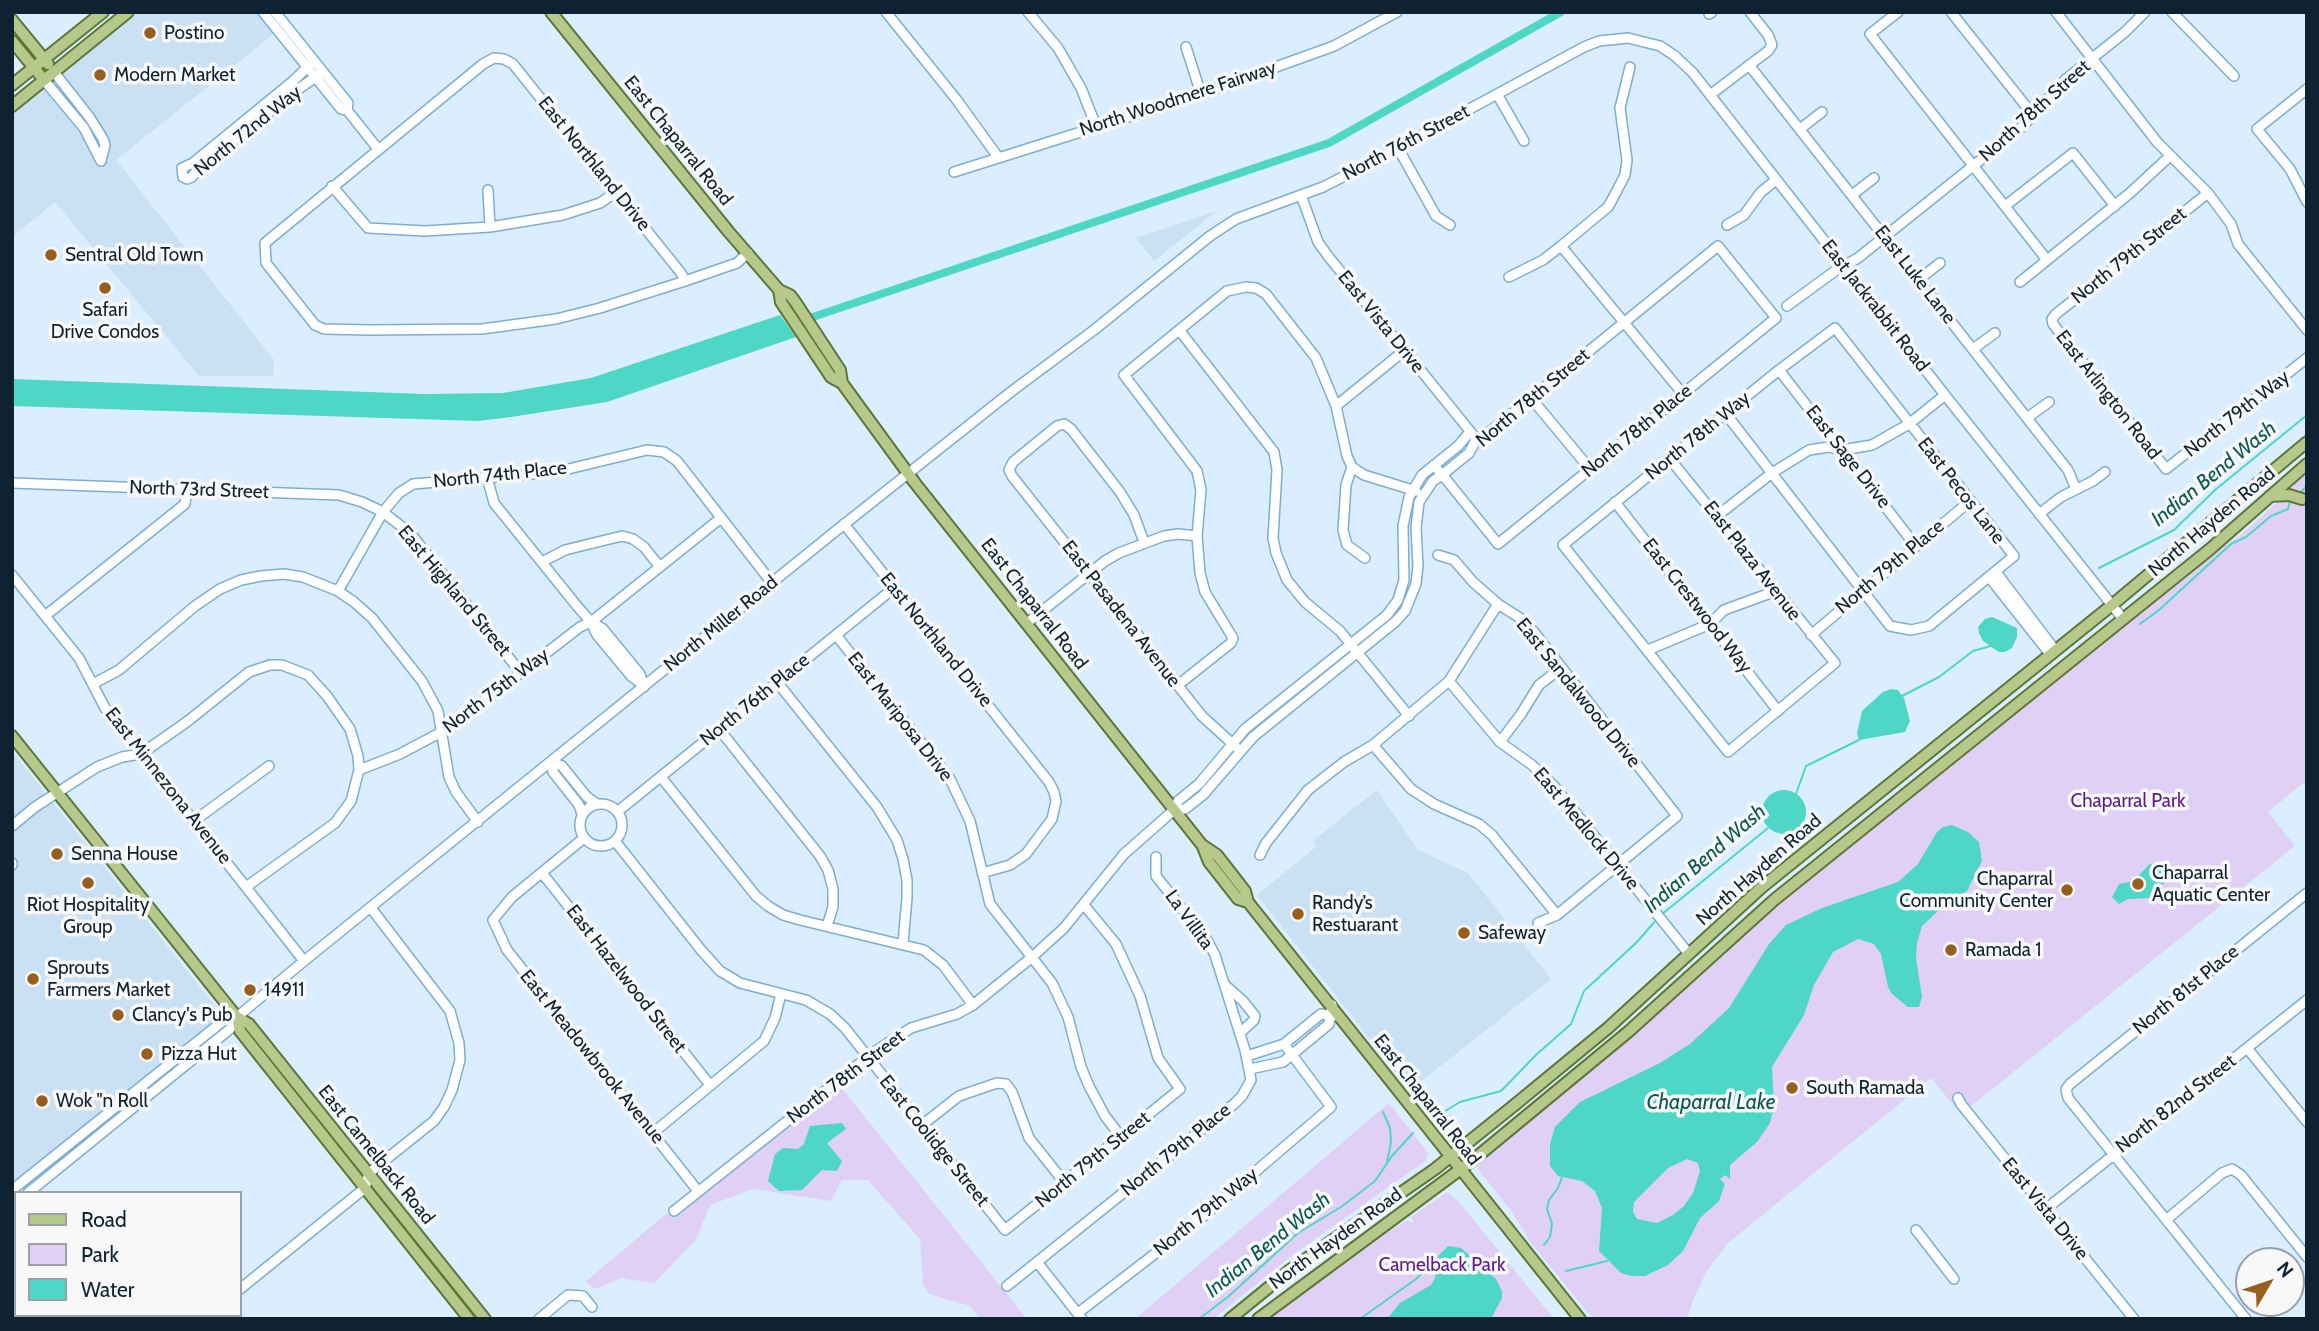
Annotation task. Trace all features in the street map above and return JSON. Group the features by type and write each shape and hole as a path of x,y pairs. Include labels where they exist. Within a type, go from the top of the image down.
{"main road":[{"path":"12,85 103,12"},
{"path":"12,106 128,12"},
{"name":"East Chaparral Road","path":"551,12 779,290 781,302 791,305 840,370 842,383 908,474 1202,845 1217,855 1245,891 1248,902 1331,1010 1342,1018 1580,1319"},
{"path":"12,20 54,72"},
{"path":"12,41 44,80"},
{"name":"North Hayden Road","path":"1230,1319 1290,1270 1450,1157 1608,1028 1762,887 2112,605 2307,442"},
{"name":"North Hayden Road","path":"1258,1319 1460,1170 1628,1032 1743,926 2209,550 2307,464"},
{"path":"2270,496 2289,495 2302,499"},
{"name":"East Camelback Road","path":"14,742 237,1017 240,1031 485,1319"},
{"name":"East Camelback Road","path":"367,1181 469,1319"},
{"path":"432,1272 443,1267"}],"street":[{"path":"263,12 311,64"},
{"path":"275,12 319,74 348,103 347,110 378,149 265,243 266,263 315,325 324,329 417,330 522,325 600,308 685,281 737,263 748,253"},
{"path":"886,12 956,99 998,158"},
{"path":"1028,12 1063,57 1081,88 1096,126"},
{"name":"North Woodmere Fairway","path":"954,172 1200,94 1334,46 1397,12"},
{"path":"1710,95 1772,45 1768,35 1750,12"},
{"path":"1898,12 1870,34 2047,260"},
{"path":"1951,12 2033,115"},
{"path":"2056,12 2169,156 2208,193 2231,224 2238,244 2307,330"},
{"name":"North 78th Street","path":"1787,306 1884,237 1974,166 2033,115 2055,88 2125,32 2145,12"},
{"path":"2172,12 2234,76"},
{"name":"East Jackrabbit Road","path":"1599,41 1628,38 1660,46 1685,65 2123,619"},
{"name":"North 76th Street","path":"1210,236 1247,214 1341,178 1599,41"},
{"path":"1186,47 1200,94"},
{"name":"East Northland Drive","path":"378,149 483,64 494,58 504,59 513,64 685,281"},
{"name":"North 72nd Way","path":"311,64 292,82 244,126 198,169 192,177 183,177 182,169 244,126 319,74"},
{"name":"East Luke Lane","path":"1749,65 2027,418 2067,470 2076,489"},
{"path":"1509,276 1543,260 1608,206 1625,175 1626,148 1620,108 1630,67"},
{"path":"44,80 84,128 101,161 106,145 103,139 54,72"},
{"path":"2307,89 2257,129 2290,169 2307,202"},
{"path":"1497,94 1524,141"},
{"path":"1800,129 1822,112"},
{"path":"1398,148 1436,216 1450,225"},
{"path":"2005,206 2073,153 2115,206"},
{"path":"2020,282 2115,206 2169,156"},
{"path":"1852,195 1874,178"},
{"path":"1727,225 1744,215 1761,192 1776,180"},
{"path":"332,186 368,228 441,231 490,227 563,215 600,204 616,192"},
{"path":"488,190 490,227"},
{"name":"North 79th Street","path":"2052,319 2208,193"},
{"name":"East Vista Drive","path":"1301,195 1318,243 1473,436"},
{"name":"North Miller Road","path":"30,1191 230,1029 237,1017 304,961 844,524 1094,330 1210,236"},
{"path":"1561,246 1683,394"},
{"name":"North 78th Street","path":"674,1212 867,1057 911,1028 957,1014 973,1005 1031,958 1064,928 1124,854 1199,784 1253,721 1387,615 1398,600 1404,580 1404,515 1419,480 1434,465 1473,436 1486,435 1718,246 1776,318"},
{"path":"1918,280 1940,263"},
{"path":"1178,685 1231,643 1233,638 1205,592 1197,557 1201,491 1197,471 1124,375 1227,291 1246,287 1256,288 1266,294 1311,350 1336,406 1352,467 1364,475 1423,495"},
{"path":"2297,317 2307,309"},
{"name":"North 78th Place","path":"1442,475 1498,544 1776,318"},
{"name":"East Arlington Road","path":"2052,319 2053,324 2166,469"},
{"name":"North 78th Way","path":"1648,650 1563,545 1835,328"},
{"name":"East Pecos Lane","path":"1835,328 2014,556 1993,574 2053,652"},
{"path":"1180,331 1274,452 1277,461 1273,538 1282,569 1295,592 1330,621 1409,716"},
{"path":"1973,349 1995,332"},
{"path":"1336,406 1405,350"},
{"name":"North 79th Way","path":"2166,469 2307,358"},
{"name":"East Sage Drive","path":"1779,370 1915,545"},
{"path":"1717,516 1772,473 1809,450 1829,447 1842,450 1872,445 1909,424 1945,396"},
{"path":"1531,398 1590,470"},
{"path":"2027,418 2049,401"},
{"path":"1726,414 1861,592 1890,626 1912,630 1929,626 1993,574"},
{"name":"East Pasadena Avenue","path":"1144,542 1134,515 1120,492 1071,429 1064,424 1057,426 1013,462 1009,470 1089,573 1209,724 1241,750"},
{"name":"North 78th Street","path":"1174,810 1185,809 1203,795 1253,737 1405,611 1412,596 1418,566 1417,513 1423,495 1469,453 1473,436"},
{"name":"North 74th Place","path":"338,591 383,512 399,493 414,484 556,472 647,450 664,452 677,461 721,518"},
{"name":"East Plaza Avenue","path":"1670,458 1835,663 1778,711"},
{"path":"1434,465 1442,475"},
{"path":"1352,467 1346,485 1343,530 1347,545 1365,558"},
{"path":"2039,514 2061,497 2105,472"},
{"path":"487,477 494,503 591,622 597,635 631,676 644,687"},
{"name":"North 73rd Street","path":"12,483 338,495 383,512"},
{"path":"46,616 185,504 187,489"},
{"name":"North 79th Place","path":"1811,635 1970,501"},
{"name":"East Crestwood Way","path":"1615,502 1778,711"},
{"name":"East Highland Street","path":"383,512 415,539 521,673"},
{"path":"721,518 772,583"},
{"name":"North 75th Way","path":"359,770 442,733 580,627 591,622 721,518"},
{"name":"East Northland Drive","path":"844,524 1049,782 1054,793 1052,818 1020,860 982,873"},
{"path":"1027,623 1089,573 1119,553 1144,542 1178,534 1197,536"},
{"path":"542,562 565,550 622,536 633,539 644,547 660,567"},
{"name":"East Sandalwood Drive","path":"1438,555 1454,561 1473,582 1527,625 1677,816 1618,866"},
{"path":"93,684 119,670 195,606 220,589 241,580 284,574 303,577 338,591 372,618 422,681 438,711 449,777 456,792 478,822"},
{"name":"East Minnezona Avenue","path":"12,575 79,658 105,708 304,961"},
{"name":"North 76th Place","path":"617,812 894,588"},
{"path":"1776,591 1724,610 1710,624 1648,650 1728,752 1778,711"},
{"path":"1260,855 1266,843 1308,790 1373,744 1449,681 1499,604"},
{"name":"East Mariposa Drive","path":"836,635 950,779 970,821 990,904 1052,983 1061,999 1089,1086 1121,1137"},
{"path":"12,826 35,807 97,767 122,757 141,754 188,721 248,672 282,665 308,675 342,715 350,729 359,770 351,801 335,823 246,887"},
{"path":"1500,742 1539,685 1562,668"},
{"name":"East Medlock Drive","path":"1449,681 1500,742 1545,776 1689,954"},
{"path":"777,682 877,807 897,840 904,859 907,889 903,943"},
{"path":"719,729 824,863 833,889 833,907 827,926"},
{"path":"1373,744 1411,789 1434,804 1479,824 1492,835 1557,915"},
{"path":"551,762 562,766 587,797 597,804"},
{"path":"551,762 553,772 583,814"},
{"path":"194,821 269,766"},
{"path":"661,776 756,896 783,915 924,950 934,956 973,1005"},
{"path":"607,804 617,812 622,824 615,841 595,846 584,838 579,825 589,807 607,804"},
{"path":"541,873 584,838"},
{"name":"East Coolidge Street","path":"615,841 712,963 740,983 806,1000 830,1014 845,1028 1005,1230"},
{"name":"La Villita","path":"1156,857 1156,876 1210,944 1250,1069"},
{"path":"1538,923 1557,915 1618,866"},
{"name":"East Meadowbrook Avenue","path":"541,873 512,897 493,920 507,950 698,1191"},
{"name":"East Hazelwood Street","path":"541,873 710,1085"},
{"name":"North 81st Place","path":"2113,1154 2068,1098 2066,1089 2307,893"},
{"name":"North 79th Street","path":"1005,1230 1180,1089 1158,1058 1140,996 1116,944 1084,905"},
{"path":"242,1287 434,1121 452,1090 460,1060 459,1043 450,1011 371,908"},
{"name":"La Villita","path":"1224,984 1255,1016 1240,1033"},
{"path":"653,1133 764,1041 775,1018 781,994"},
{"name":"North 82nd Street","path":"2046,1209 2307,1000"},
{"path":"1247,1056 1283,1044 1321,1014 1331,1010 1329,1024 1283,1062 1250,1069"},
{"name":"North Miller Road","path":"12,1190 223,1021 237,1017"},
{"path":"1301,1030 1309,1041"},
{"path":"1283,1044 1291,1055"},
{"path":"2247,1048 2303,1110 2307,1122"},
{"name":"North 79th Way","path":"1080,1316 1200,1219 1331,1107 1291,1055"},
{"name":"North 79th Place","path":"1007,1286 1234,1104 1251,1080 1250,1069"},
{"path":"922,1125 959,1096 997,1083 1006,1084 1012,1092 1030,1138 1064,1182"},
{"name":"East Vista Drive","path":"1958,1098 2134,1319"},
{"path":"2113,1154 2246,1319"},
{"path":"2166,1220 2222,1173 2232,1169 2241,1175 2307,1258"},
{"path":"1916,1230 1954,1279"},
{"path":"1037,1262 1080,1316"},
{"path":"539,1319 568,1294 583,1296 592,1307"},
{"path":"548,1319 576,1294"}],"shaded area":[{"path":"139,12 283,12 290,21 116,160 274,360 273,376 199,376 55,202 12,237 12,115"},
{"path":"1217,211 1154,261 1136,238"},
{"path":"12,751 222,1015 12,1185"},
{"path":"1377,790 1418,850 1468,873 1551,979 1410,1090 1257,895 1317,846 1314,840"}],"green space":[{"name":"Chaparral Park","path":"2307,470 2307,780 2268,812 2295,846 1961,1114 1931,1078 1728,1243 1706,1272 1687,1319 1593,1319 1531,1243 1510,1209 1481,1173 1478,1168 1481,1161 1624,1044 1770,911 2218,550 2238,537 2280,500"},
{"path":"839,1087 1027,1319 981,1319 970,1306 929,1294 923,1285 920,1239 868,1180 842,1180 831,1201 753,1189 710,1205 696,1240 654,1283 621,1278 596,1289 585,1282 666,1214 678,1216 748,1157"},
{"name":"Camelback Park","path":"1389,1103 1429,1154 1425,1161 1290,1257 1213,1319 1135,1319"},
{"name":"Camelback Park","path":"1447,1192 1460,1203 1554,1319 1273,1319 1271,1316 1311,1284 1387,1232 1408,1220 1411,1223 1411,1217"}],"water":[{"path":"780,315 796,337 607,402 478,421 12,406 12,379 424,394 503,393 591,378"},
{"path":"1992,617 2017,628 2017,637 2012,648 2005,652 1999,652 1983,641 1979,633 1978,627 1985,619"},
{"path":"1898,690 1904,698 1910,721 1905,732 1859,740 1857,733 1862,711 1883,692"},
{"path":"1784,790 1799,797 1806,812 1799,827 1784,834 1769,827 1762,812 1769,797"},
{"name":"Chaparral Lake","path":"1952,825 1968,832 1979,842 1982,861 1967,891 1922,926 1916,958 1922,997 1919,1007 1908,1007 1892,994 1881,954 1874,944 1858,939 1833,952 1814,985 1804,1015 1772,1067 1774,1107 1770,1123 1757,1142 1730,1165 1730,1179 1725,1175 1720,1179 1725,1184 1719,1201 1700,1218 1683,1251 1668,1265 1645,1276 1621,1273 1599,1251 1602,1208 1595,1191 1582,1181 1558,1176 1550,1166 1550,1144 1555,1127 1580,1102 1660,1063 1690,1044 1729,1008 1769,944 1786,925 1822,908 1898,882 1918,864 1937,832","holes":["1687,1159 1698,1163 1700,1171 1693,1193 1684,1206 1657,1223 1637,1219 1633,1212 1634,1202 1668,1168"]},
{"path":"2166,863 2171,868 2171,875 2150,898 2128,899 2119,904 2112,897 2119,884 2133,881 2150,864"},
{"path":"842,1123 846,1129 827,1143 842,1161 837,1171 822,1170 802,1190 779,1191 768,1181 775,1154 783,1148 798,1149 804,1144 810,1126"},
{"path":"1448,1246 1461,1248 1496,1279 1502,1291 1502,1298 1492,1317 1387,1319 1400,1303 1431,1285 1435,1278 1438,1256"}],"waterway":[{"path":"801,321 1329,143 1561,12"},
{"name":"Indian Bend Wash","path":"2099,568 2174,530 2215,490 2307,415"},
{"path":"2300,493 2307,486"},
{"path":"2140,624 2231,544 2246,537 2271,516 2288,509 2290,501"},
{"name":"Indian Bend Wash","path":"1902,696 1939,677 1973,651 1991,646"},
{"name":"Indian Bend Wash","path":"1796,794 1806,766 1859,740"},
{"name":"Indian Bend Wash","path":"1661,915 1768,828"},
{"name":"Indian Bend Wash","path":"1434,1118 1460,1102 1501,1091 1571,1024 1584,991 1637,942 1657,919"},
{"path":"1383,1112 1390,1128 1391,1142 1387,1162"},
{"name":"Indian Bend Wash","path":"1199,1319 1229,1296 1298,1233 1341,1207 1375,1181 1392,1156 1413,1133"},
{"path":"1544,1245 1550,1237 1552,1224 1547,1209 1549,1200 1562,1177"},
{"path":"1403,1260 1411,1258"},
{"path":"1417,1260 1429,1261"},
{"path":"1360,1319 1416,1279 1432,1261 1437,1261"},
{"path":"1566,1271 1607,1261"}],"place":[{"name":"Postino","path":"150,33"},
{"name":"Modern Market","path":"100,75"},
{"name":"Sentral Old Town","path":"51,255"},
{"name":"Safari Drive Condos","path":"105,288"},
{"name":"Senna House","path":"57,854"},
{"name":"Riot Hospitality Group","path":"88,883"},
{"name":"Chaparral Aquatic Center","path":"2138,884"},
{"name":"Chaparral Community Center","path":"2067,890"},
{"name":"Randy’s Restuarant","path":"1298,914"},
{"name":"Safeway","path":"1464,933"},
{"name":"Ramada 1","path":"1951,950"},
{"name":"Sprouts Farmers Market","path":"33,979"},
{"name":"14911","path":"250,990"},
{"name":"Clancy's Pub","path":"118,1015"},
{"name":"Pizza Hut","path":"147,1054"},
{"name":"South Ramada","path":"1792,1088"},
{"name":"Wok \"n Roll","path":"42,1101"}]}
